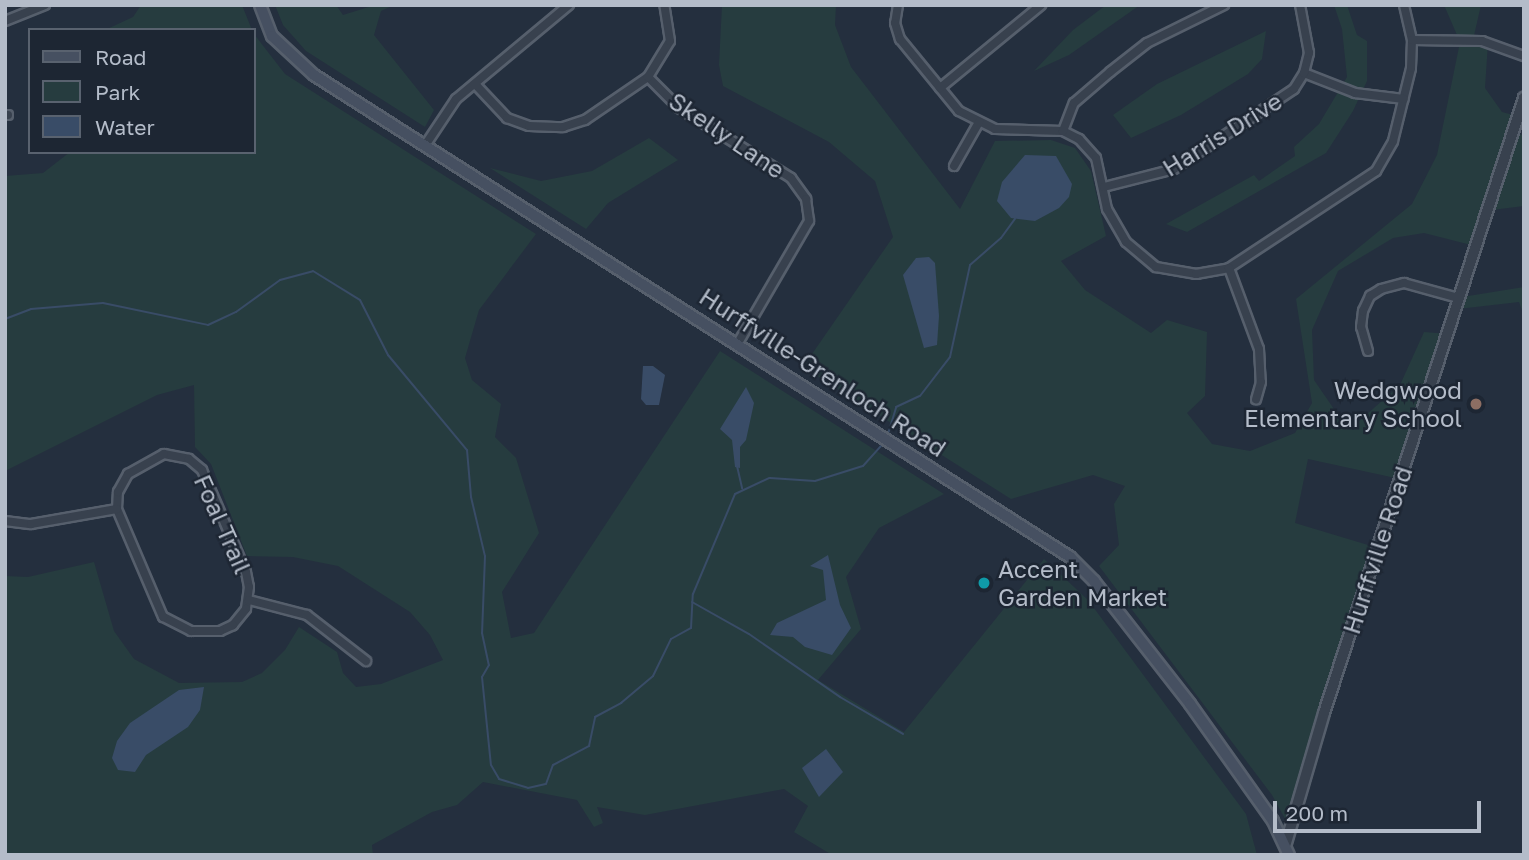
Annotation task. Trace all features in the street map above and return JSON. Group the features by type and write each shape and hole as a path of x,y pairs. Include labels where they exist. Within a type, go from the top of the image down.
{"main road":[{"name":"Hurffville-Grenloch Road","path":"260,5 272,36 296,61 1070,557 1177,687 1287,849"}],"street":[{"path":"5,21 45,5"},
{"path":"426,144 456,99 569,5"},
{"path":"475,84 508,118 548,129 585,120 648,77 670,41 664,5"},
{"path":"898,5 895,23 900,39 959,111 995,129 1063,131 1079,139 1096,158 1114,226 1138,255 1156,267 1196,274 1229,268 1376,171 1393,142 1404,99 1412,40 1404,5"},
{"path":"940,89 1041,5"},
{"path":"1063,131 1074,103 1147,43 1224,5"},
{"name":"Harris Drive","path":"1104,187 1174,169 1279,102 1304,73 1308,33 1300,5"},
{"path":"1412,40 1482,41 1524,56"},
{"path":"1304,73 1354,93 1404,99"},
{"name":"Skelly Lane","path":"648,77 679,108 791,178 806,198 809,221 738,343"},
{"name":"Hurffville Road","path":"1287,849 1458,298 1524,98"},
{"path":"954,166 979,122"},
{"path":"1229,268 1259,349 1261,382 1255,399"},
{"path":"1368,351 1361,327 1363,311 1370,296 1381,289 1404,283 1458,298"},
{"name":"Foal Trail","path":"164,454 194,462 207,480 243,565 249,600 241,617 220,631 199,633 169,623 155,605 117,509 120,486 132,469 164,454"},
{"path":"5,521 30,524 117,509"},
{"path":"249,600 307,615 366,661"}],"green space":[{"path":"141,5 242,5 251,28 109,28 133,17"},
{"path":"275,5 336,5 343,15 375,5 394,5 381,11 374,35 434,110 425,127 306,51 283,25"},
{"path":"722,5 836,5 835,25 851,67 960,209 995,141 1051,140 1075,148 1091,171 1106,236 1061,261 1085,290 1151,333 1167,320 1207,332 1205,396 1187,413 1212,444 1250,451 1295,433 1312,403 1296,299 1412,204 1437,155 1460,42 1444,5 1481,5 1473,40 1488,43 1485,88 1502,112 1521,117 1517,134 1524,135 1524,206 1492,210 1479,247 1424,233 1393,238 1338,271 1312,330 1314,380 1336,412 1357,423 1400,385 1424,332 1449,334 1400,479 1308,459 1295,523 1378,548 1289,826 1272,795 1099,566 1119,545 1114,504 1125,486 1093,475 1011,499 803,367 893,237 875,181 829,142 723,86 719,65"},
{"path":"1106,5 1140,5 1069,55 1034,71 1073,30"},
{"path":"1334,5 1347,5 1357,35 1367,41 1367,81 1353,111 1326,153 1187,232 1166,224 1254,175 1259,181 1295,156 1294,147 1319,124 1347,77 1342,29"},
{"path":"1266,31 1262,59 1248,74 1181,115 1131,138 1113,115 1157,84"},
{"path":"256,37 285,74 536,234 479,310 465,358 472,380 501,404 495,437 516,458 539,533 502,592 511,638 534,633 720,351 944,494 879,528 846,577 861,629 818,680 904,732 1044,559 1088,600 1246,814 1257,855 832,855 794,832 808,806 784,789 645,815 597,807 603,823 594,827 577,800 483,782 457,805 432,812 372,845 373,855 5,855 5,576 28,577 94,562 114,631 134,659 179,683 242,682 262,673 285,650 299,627 337,652 343,673 356,687 381,684 443,660 430,635 410,612 338,566 293,557 247,556 211,464 195,447 194,385 157,395 5,471 5,176 43,173 67,154 256,154"},
{"path":"649,138 678,160 608,203 586,229 490,168 541,181 592,171"},
{"path":"1524,287 1524,316 1519,302 1458,309 1462,297"}],"water":[{"path":"1025,155 1056,156 1072,184 1069,197 1059,208 1035,221 1011,218 997,201 1002,182"},
{"path":"929,257 935,263 939,316 937,345 924,348 903,275 916,258"},
{"path":"643,366 653,366 665,375 659,405 646,405 641,399"},
{"path":"746,387 754,403 746,440 740,447 740,468 735,467 732,440 720,429"},
{"path":"828,555 840,605 851,628 832,655 805,647 793,637 770,635 777,623 826,600 823,570 810,566"},
{"path":"204,687 200,710 188,727 146,755 135,772 118,770 112,758 117,741 130,723 179,690"},
{"path":"826,749 843,772 819,797 802,768"}],"waterway":[{"path":"888,434 896,407 920,396 950,357 970,265 1001,238 1015,219"},
{"path":"5,319 31,309 103,303 208,325 236,312 280,280 313,271 360,300 388,355 467,450 471,497 485,556 482,633 489,665 482,677 491,765 499,779 528,788 546,784 553,765 589,746 595,717 621,703 653,676 671,639 691,628 693,594 735,494 770,478 815,481 863,466 883,444"},
{"path":"737,466 742,488"},
{"path":"692,602 749,634 840,697 903,734"}],"place":[{"name":"Wedgwood Elementary School","path":"1476,404"},
{"name":"Accent Garden Market","path":"984,583"}]}
